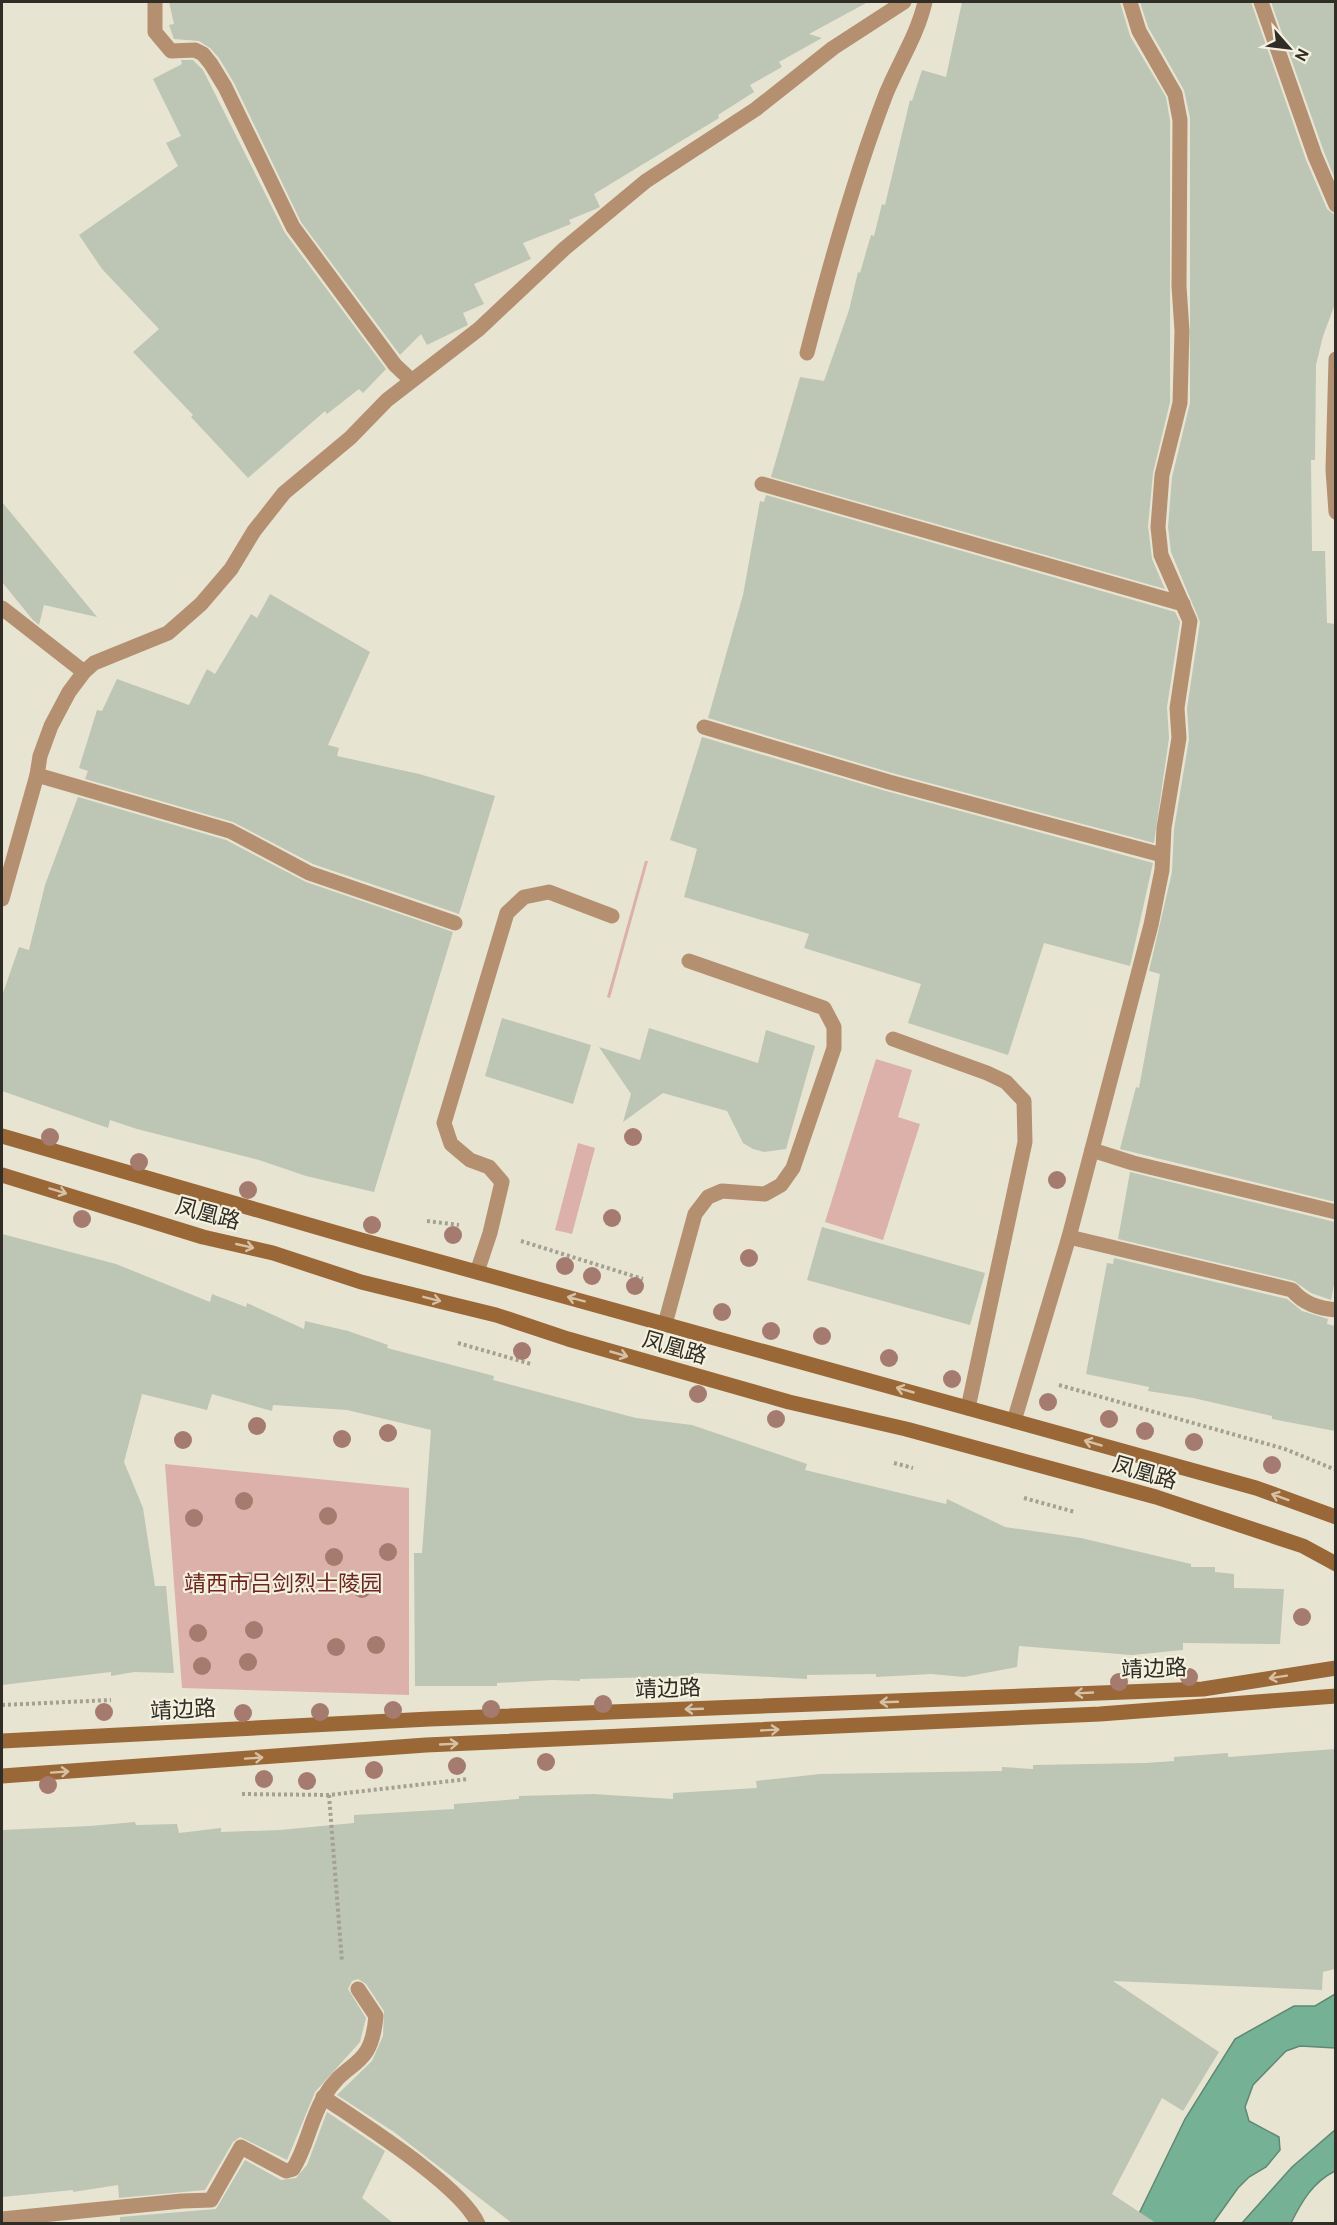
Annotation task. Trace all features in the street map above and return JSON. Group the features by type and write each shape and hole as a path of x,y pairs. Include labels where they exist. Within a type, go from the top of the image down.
{"main road":[{"name":"凤凰路","path":"2,1136 477,1272 1256,1488 1335,1516"},
{"name":"凤凰路","path":"2,1175 203,1237 273,1253 361,1282 496,1315 568,1339 789,1402 906,1429 1156,1497 1303,1546 1335,1564"},
{"name":"靖边路","path":"2,1741 430,1719 1203,1689 1335,1668"},
{"name":"靖边路","path":"2,1776 426,1745 1100,1714 1335,1696"}],"street":[{"path":"155,2 155,32 171,51 195,50 203,54 211,64 225,87 293,227 396,365 411,380"},
{"path":"2,899 40,756 51,726 69,692 84,672 94,663 168,633 201,604 231,569 254,531 284,493 350,438 387,400 479,329 564,249 646,181 756,109 833,48 904,2"},
{"path":"807,353 887,92 916,33 925,2"},
{"path":"1014,1421 1070,1237 1151,925 1162,870 1169,796 1179,738 1177,708 1190,637 1188,614 1161,555 1158,527 1162,475 1179,403 1182,331 1179,286 1180,120 1175,94 1139,31 1130,2"},
{"path":"1261,2 1279,58 1335,205"},
{"path":"1335,359 1333,470 1335,512"},
{"path":"762,484 1183,604"},
{"path":"2,608 14,621 84,672"},
{"path":"705,727 889,782 1162,855"},
{"path":"37,774 230,831 309,873 455,923"},
{"path":"477,1272 490,1233 502,1182 489,1167 470,1160 451,1144 444,1123 507,913 524,897 549,892 612,916"},
{"path":"665,1324 695,1214 708,1197 722,1191 765,1194 781,1185 794,1168 834,1048 834,1027 824,1008 689,961"},
{"path":"893,1039 987,1073 1006,1082 1024,1101 1025,1142 968,1408"},
{"path":"1092,1150 1133,1163 1335,1212"},
{"path":"1070,1237 1292,1290 1299,1299 1311,1306 1335,1311"},
{"path":"2,2219 183,2200 211,2200 241,2147 286,2171 292,2169 323,2097 341,2074 360,2062 371,2046 376,2016 358,1989"},
{"path":"323,2097 404,2154 447,2188 472,2211 478,2223"}],"path":[{"path":"490,1233 673,1288"},
{"path":"1029,1376 1119,1404 1204,1424 1318,1461 1335,1470"},
{"path":"329,1795 342,1966 346,1981 358,1989"}],"green space":[{"path":"645,861 648,861 610,998 607,997"},
{"path":"876,1059 912,1070 898,1117 920,1124 883,1240 825,1222"},
{"path":"578,1143 595,1148 572,1234 555,1230"},
{"name":"靖西市吕剑烈士陵园","path":"165,1464 409,1488 409,1695 182,1688"}],"shaded area":[{"path":"1335,1994 1335,2048 1300,2046 1286,2051 1253,2085 1245,2107 1249,2121 1279,2137 1280,2150 1266,2167 1249,2177 1238,2188 1213,2223 1134,2224 1185,2119 1235,2039 1294,2006 1315,2006"},
{"path":"1335,2130 1335,2171 1327,2175 1309,2193 1291,2223 1242,2223 1292,2167"}],"building":[{"path":"169,2 868,2 809,34 822,38 779,62 782,67 750,85 754,92 718,115 719,118 594,194 600,207 569,220 571,224 523,243 531,259 474,284 484,304 463,313 468,325 427,345 421,334 400,355 301,222 234,83 219,58 199,41 174,39 169,25 174,24"},
{"path":"962,2 1120,2 1130,36 1166,97 1170,121 1170,402 1153,473 1148,526 1152,559 1165,589 771,477 800,377 824,381 849,310 858,272 860,273 871,235 874,236 882,204 885,205 910,100 912,101 922,70 946,77"},
{"path":"1140,2 1251,2 1306,160 1327,209 1335,215 1335,304 1323,336 1316,365 1315,460 1311,460 1312,551 1325,551 1327,623 1335,624 1335,1202 1120,1149 1136,1087 1139,1088 1160,974 1149,971 1172,872 1174,829 1189,739 1187,708 1200,622 1171,552 1168,527 1172,477 1190,403 1190,118 1184,90 1148,27"},
{"path":"1271,2 1335,2 1335,179 1324,152"},
{"path":"181,60 193,60 203,70 285,233 386,369 363,393 359,389 327,414 325,411 248,478 191,417 193,415 133,352 159,329 102,269 79,235 178,166 166,143 181,136 153,79 182,64"},
{"path":"766,495 1175,612 1180,622 1167,707 1169,738 1154,843 892,773 708,718 743,595 760,501 764,502"},
{"path":"2,502 97,617 44,605 39,625 33,620 2,582"},
{"path":"270,594 370,652 328,745 339,748 337,756 419,774 495,796 459,914 313,864 233,822 85,779 88,771 79,768 97,710 102,711 117,679 189,705 207,669 215,674 251,614 257,618"},
{"path":"702,737 886,791 1153,863 1130,966 1044,943 1008,1055 908,1023 921,984 804,948 809,934 684,897 697,849 670,840"},
{"path":"78,797 226,840 306,882 453,932 374,1192 306,1176 259,1160 110,1120 108,1128 2,1091 2,996 19,947 29,950 45,885"},
{"path":"502,1018 591,1045 573,1104 485,1076"},
{"path":"649,1028 758,1063 766,1030 815,1046 786,1149 764,1152 753,1149 743,1143 727,1111 663,1093 623,1122 631,1094 599,1047 640,1060"},
{"path":"1130,1172 1335,1222 1335,1279 1331,1300 1311,1293 1294,1281 1118,1239"},
{"path":"822,1227 985,1273 970,1325 807,1280"},
{"path":"2,1234 116,1264 210,1302 212,1294 246,1307 247,1303 304,1329 305,1321 348,1331 388,1345 387,1348 494,1376 493,1380 636,1418 692,1425 807,1464 805,1470 946,1504 947,1499 1005,1527 1081,1538 1191,1564 1191,1567 1215,1567 1215,1572 1234,1574 1234,1588 1284,1589 1280,1644 1183,1643 1183,1650 1132,1655 1019,1646 1017,1667 964,1677 931,1674 876,1677 876,1674 807,1675 807,1679 694,1673 694,1676 497,1683 497,1686 415,1686 414,1553 422,1553 431,1430 347,1410 273,1405 272,1411 212,1394 207,1410 142,1394 124,1462 143,1508 155,1586 166,1586 174,1673 134,1672 111,1676 111,1672 2,1685"},
{"path":"1114,1258 1287,1299 1302,1311 1328,1319 1327,1324 1335,1326 1335,1431 1272,1419 1272,1416 1193,1398 1148,1391 1149,1387 1086,1374 1107,1263 1113,1264"},
{"path":"1335,1749 1335,1969 1323,1972 1322,1990 1113,1981 1219,2052 1183,2111 1162,2098 1112,2194 1156,2223 512,2223 394,2132 337,2095 372,2061 383,2036 384,2011 366,1984 358,1979 352,1981 348,1989 366,2018 360,2042 315,2092 287,2160 240,2137 233,2142 205,2190 119,2198 118,2185 73,2192 73,2190 2,2197 2,1830 135,1822 136,1825 177,1824 179,1833 221,1828 221,1832 280,1830 354,1823 354,1815 454,1809 454,1804 519,1799 519,1796 593,1794 673,1799 673,1793 757,1788 756,1781 820,1774 1002,1771 1002,1767 1033,1769 1033,1765 1146,1763 1174,1761 1174,1757 1228,1753 1228,1757"},
{"path":"327,2112 385,2151 362,2198 393,2223 120,2223 120,2217 216,2209 245,2160 281,2180 296,2178 307,2165"}]}
